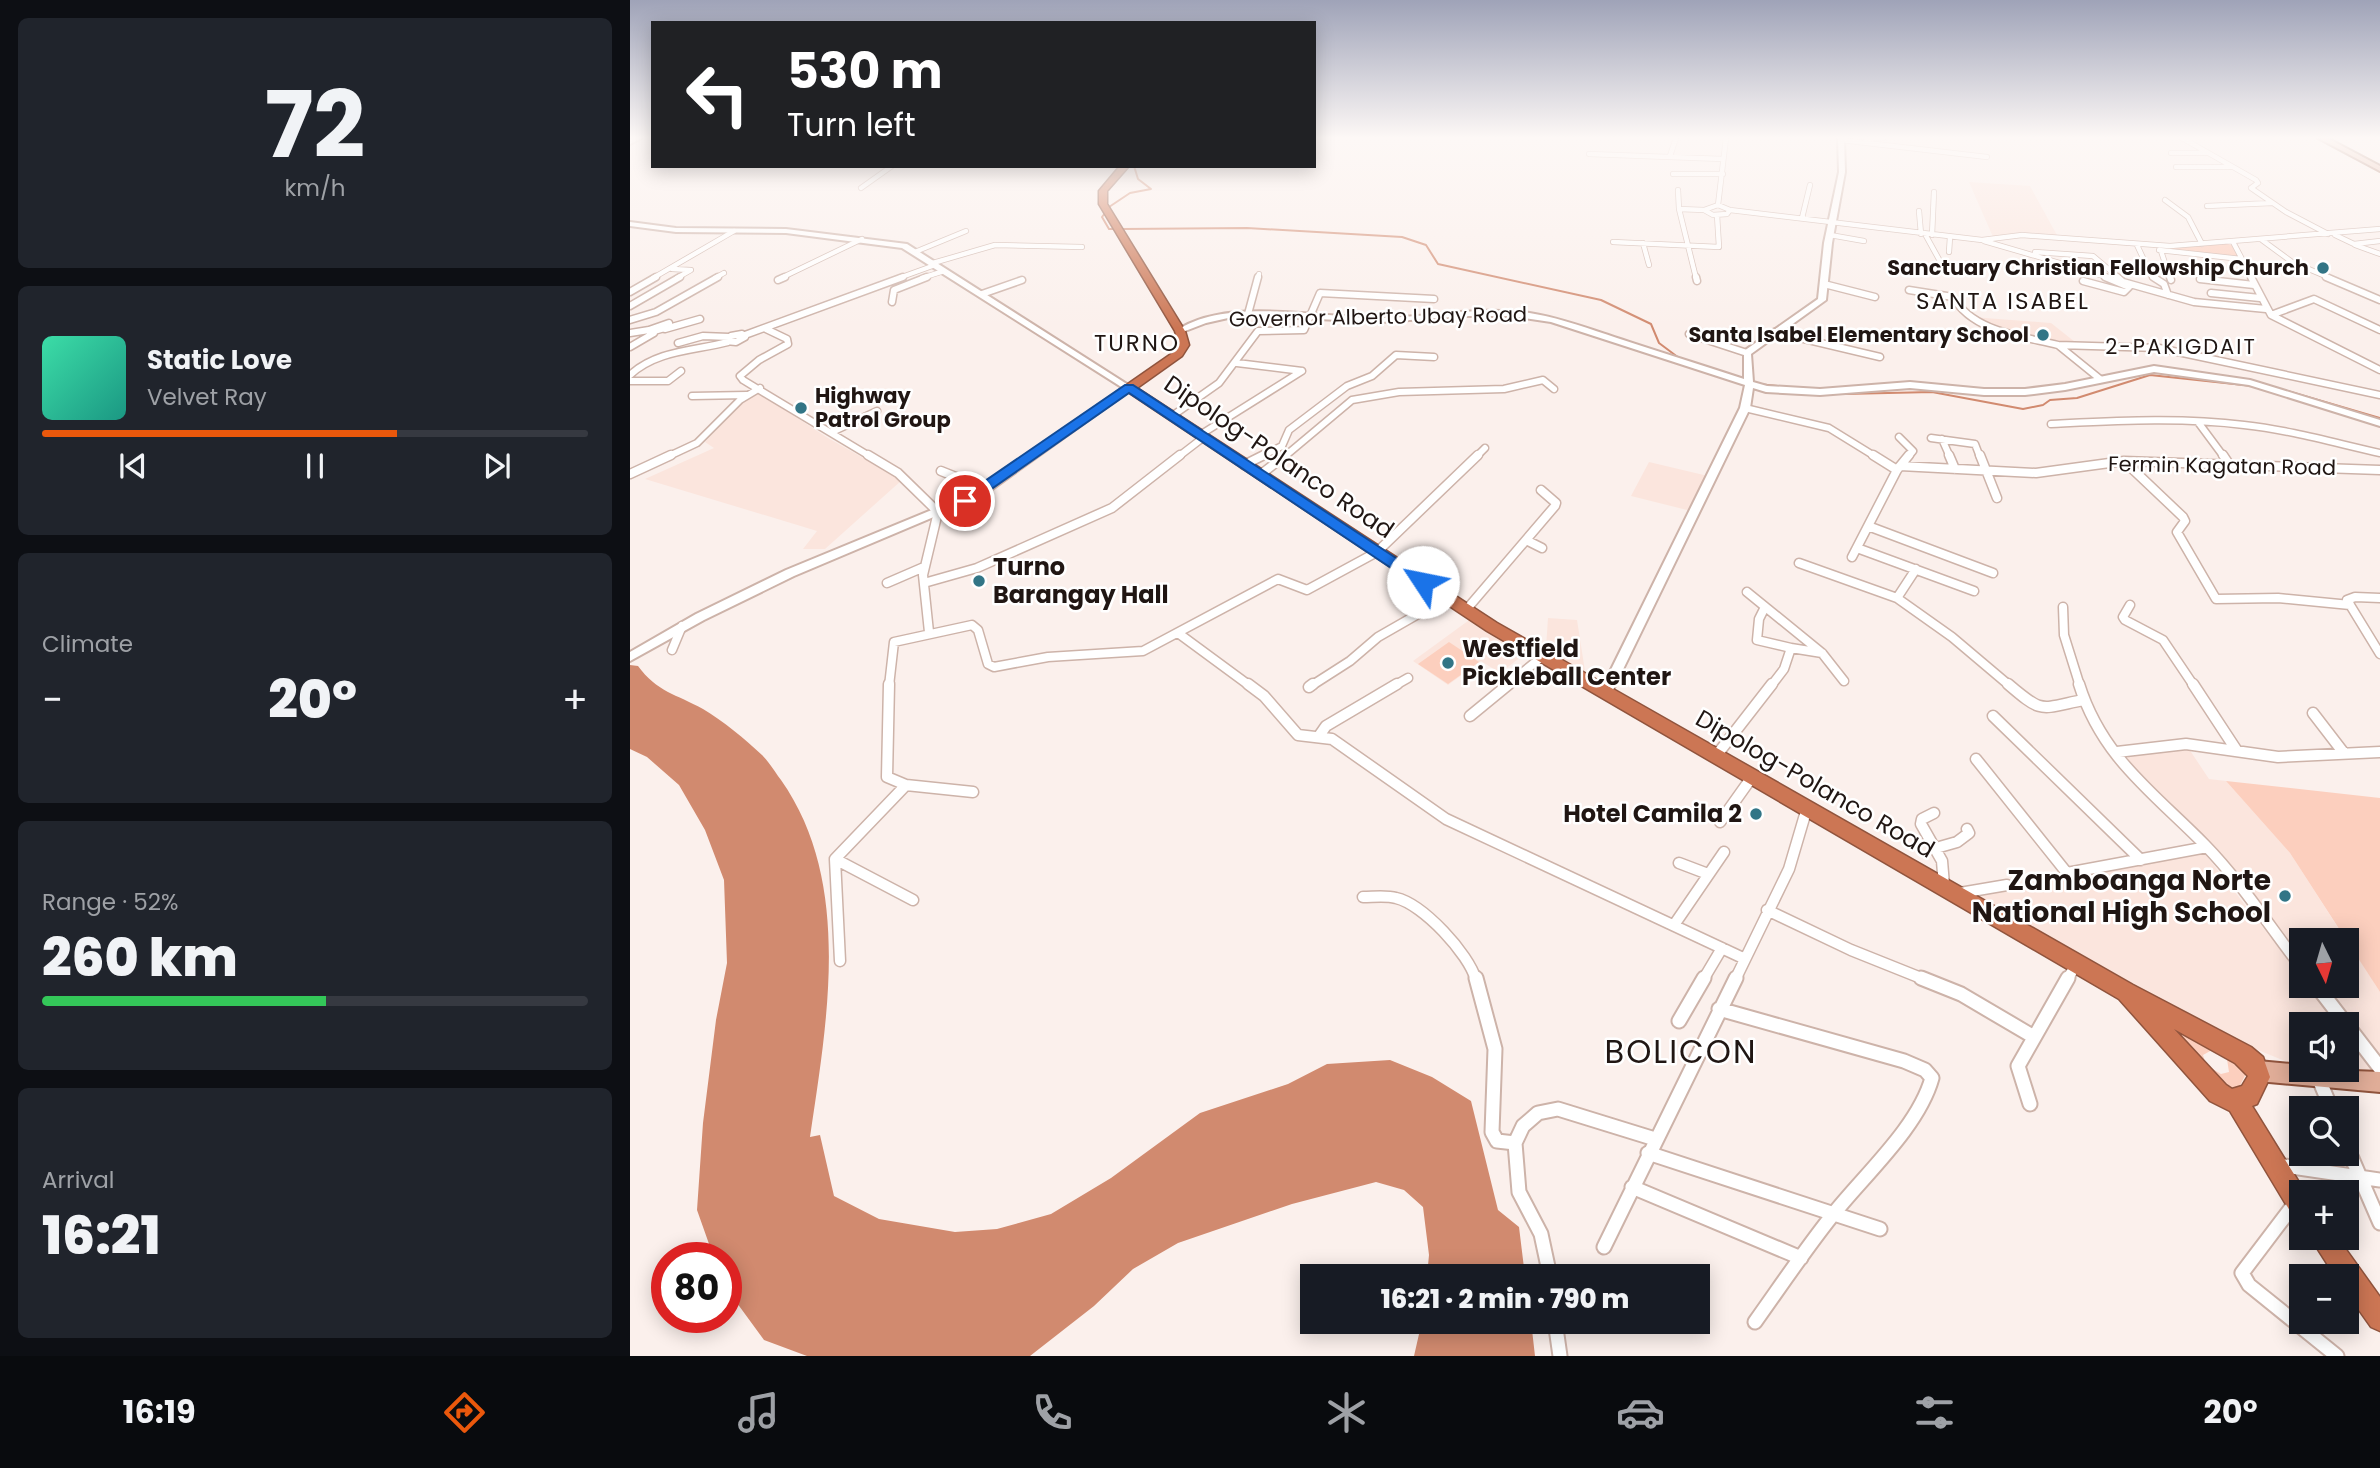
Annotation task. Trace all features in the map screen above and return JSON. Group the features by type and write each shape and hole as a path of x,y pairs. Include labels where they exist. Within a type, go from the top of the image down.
{"highway":[{"path":"1103,201 1177,327 1184,345 1129,388"},
{"name":"Dipolog-Polanco Road","path":"1129,388 1446,598 2126,992 2177,1031 2218,1093 2237,1101"},
{"path":"2177,1031 2243,1055 2258,1071 2258,1083 2249,1096 2237,1101 2289,1190"},
{"path":"2331,1250 2380,1318"}],"main road":[{"path":"1606,692 1745,408 1747,354 1774,332 1819,304 1837,201"},
{"path":"630,224 676,230 786,231 897,243 1129,388 986,489 937,512 844,548 682,626 630,657"},
{"name":"Governor Alberto Ubay Road","path":"1177,327 1248,314 1372,320 1528,314 1748,383 1807,392 1910,384 2007,392 2065,387 2154,369 2208,375 2264,387 2380,423"},
{"path":"2258,1071 2289,1074"},
{"path":"2359,1080 2380,1082"}],"street":[{"path":"1679,201 1696,281"},
{"path":"1802,218 1806,201"},
{"path":"1932,235 1934,201"},
{"path":"2167,201 2188,217 2202,244"},
{"path":"2207,206 2272,203 2331,234 2380,254"},
{"path":"1704,210 1718,205 1730,210 1982,240 2168,295 2202,303 2269,312 2380,370"},
{"path":"1679,209 1704,210 1717,215 1727,214 1730,210"},
{"path":"1919,211 1923,234 1934,254"},
{"path":"1819,214 1820,221"},
{"path":"1613,242 1721,247 1717,215"},
{"path":"1982,240 2017,234 2151,246 2262,240 2380,229"},
{"path":"630,292 734,231"},
{"path":"915,252 965,231"},
{"path":"1830,235 1864,241"},
{"path":"1949,252 1950,237"},
{"path":"2064,238 2075,254"},
{"path":"778,280 862,239"},
{"path":"2262,240 2292,262 2380,300"},
{"path":"2354,244 2380,241"},
{"path":"2233,242 2269,312"},
{"path":"1643,243 1648,265"},
{"path":"2107,243 2119,253"},
{"path":"632,371 671,354 719,345 767,330 934,264 995,244 1082,247"},
{"path":"2137,246 2151,275 2164,284 2168,295"},
{"path":"2151,246 2183,258 2241,260"},
{"path":"2035,251 2095,256 2129,288 2124,292 2083,281"},
{"path":"2161,251 2171,280"},
{"path":"2066,266 2109,269"},
{"path":"630,308 691,271 670,269"},
{"path":"892,302 895,297 894,290 899,286 944,271"},
{"path":"630,320 650,314 724,274"},
{"path":"1248,314 1259,274"},
{"path":"2200,279 2254,285"},
{"path":"982,294 1022,280"},
{"path":"1329,293 1332,284"},
{"path":"1824,284 1875,297"},
{"path":"1909,290 1953,297 1960,309 1990,328 2058,345 2159,348 2380,395"},
{"path":"1172,416 1206,394 1237,363 1258,331 1303,331 1320,293 1434,299"},
{"path":"2211,293 2260,298"},
{"path":"2269,312 2314,299 2380,330"},
{"path":"630,308 650,314"},
{"path":"630,333 663,330 700,319"},
{"path":"767,330 789,341 785,347 741,373 743,380 907,479 937,512 924,567 929,632"},
{"path":"630,347 652,336 652,331"},
{"path":"1774,332 1880,357"},
{"path":"1689,334 1747,354"},
{"path":"678,343 703,336 729,340"},
{"path":"2058,345 2100,379"},
{"path":"1244,465 1282,446 1289,430 1347,386 1372,376 1396,355 1403,353 1434,357"},
{"path":"924,583 977,568 1112,508 1202,436 1303,372 1237,363"},
{"path":"630,381 668,381 681,371"},
{"path":"1259,475 1308,439 1352,400 1399,392 1504,389 1543,380 1554,389"},
{"path":"630,474 697,443 747,395 760,388"},
{"path":"692,397 747,395"},
{"name":"Fermin Kagatan Road","path":"1745,408 1829,428 1898,468 2050,473 2124,461 2380,470"},
{"path":"832,432 877,411"},
{"path":"2197,422 2229,464"},
{"path":"2051,424 2197,422 2246,425 2380,453"},
{"path":"1852,558 1898,468 1913,451 1899,437"},
{"path":"1931,438 1975,444 1997,498"},
{"path":"1942,439 1955,469"},
{"path":"973,792 906,785 887,777 890,648 899,639 976,626 988,664 994,667 1048,657 1143,651 1278,579 1307,590 1377,552 1485,448"},
{"path":"2124,461 2183,517 2185,521 2177,528 2177,532 2216,599 2278,598 2350,605"},
{"path":"941,471 986,489"},
{"path":"1466,610 1556,503 1541,490"},
{"path":"1868,526 1993,573"},
{"path":"1526,540 1542,548"},
{"path":"1857,548 1974,591"},
{"path":"1799,562 1896,598 1952,637 2033,706 2043,708 2083,700"},
{"path":"887,583 924,567"},
{"path":"1896,598 1916,569"},
{"path":"1747,592 1822,653 1844,681"},
{"path":"2380,598 2348,597 2350,605 2380,654"},
{"path":"1308,687 1350,661 1378,637 1446,598"},
{"path":"2130,605 2123,617 2125,620 2163,640 2237,751"},
{"path":"1765,607 1759,619 1757,640 1822,653"},
{"path":"2063,607 2064,635 2083,700 2117,752 2140,785 2207,847 2289,952"},
{"path":"672,650 682,626"},
{"path":"1178,634 1264,696 1295,733 1301,736 1319,736 1341,744 1446,819 1743,958"},
{"path":"1716,756 1784,669 1791,648"},
{"path":"1470,716 1543,656"},
{"path":"1319,736 1326,726 1408,678"},
{"path":"2313,713 2343,752"},
{"path":"1993,716 2141,860"},
{"path":"2117,752 2186,744 2278,757 2380,752"},
{"path":"1976,759 2067,873 2207,847"},
{"path":"1720,822 1752,777"},
{"path":"840,961 835,859 906,785"},
{"path":"1604,1247 1743,958 1789,869 1807,808"},
{"path":"1934,813 1920,821 1936,848 1951,889 2007,885"},
{"path":"1936,848 1957,842 1969,833 1968,829"},
{"path":"1674,925 1724,852"},
{"path":"835,859 913,900"},
{"path":"1679,863 1708,874"},
{"path":"1363,897 1407,900 1448,937 1466,959 1485,1002 1495,1049 1492,1132 1497,1141 1515,1143"},
{"path":"1767,911 1851,950 1961,994 2034,1037"},
{"path":"1679,1021 1722,948"},
{"path":"2030,1104 2018,1066 2077,963"},
{"path":"2326,998 2337,1012"},
{"path":"1719,1009 1904,1061 1925,1069 1931,1078 1930,1088 1912,1117 1832,1216 1755,1322"},
{"path":"2359,1041 2380,1068"},
{"path":"1547,1264 1541,1234 1519,1192 1515,1143 1523,1126 1549,1109 1570,1112 1655,1139"},
{"path":"1648,1153 1832,1216 1880,1228"},
{"path":"2273,1165 2380,1180"},
{"path":"2355,1166 2380,1223"},
{"path":"1632,1187 1801,1258"},
{"path":"2289,1214 2270,1232 2242,1273 2249,1285 2337,1356"},
{"path":"1557,1334 1560,1356"}],"shaded area":[{"path":"1977,201 2038,201 2058,237 2018,233 1993,237"},
{"path":"2224,243 2232,245 2238,257 2160,248"},
{"name":"Santa Isabel Elementary School","path":"1972,317 2051,323 2075,342 2054,344 2033,339 2010,330 1991,328"},
{"path":"757,392 828,438 902,480 825,549 803,549 817,531 645,479 714,448 705,442 749,395"},
{"path":"1649,462 1708,476 1691,511 1631,496"},
{"path":"1472,618 1526,653 1500,673 1481,661 1448,685 1413,661"},
{"path":"1548,618 1577,620 1585,671 1581,676 1542,652 1546,648"},
{"name":"Westfield Pickleball Center","path":"1449,642 1479,662 1448,684 1418,664"},
{"path":"630,665 638,666 652,682 703,709 734,730 767,761 804,820 818,862 826,907 829,953 823,1047 810,1137 820,1135 834,1196 879,1219 955,1232 997,1229 1051,1214 1111,1178 1200,1113 1288,1084 1327,1064 1390,1060 1432,1077 1471,1101 1498,1210 1519,1227 1524,1264 1428,1264 1423,1207 1404,1190 1376,1182 1292,1204 1178,1243 1133,1269 1094,1306 1030,1356 807,1356 764,1340 742,1310 742,1242 708,1242 697,1210 703,1123 716,1020 727,963 724,880 705,830 679,785 647,757 630,749"},
{"name":"Zamboanga Norte National High School","path":"2187,746 2209,779 2226,781 2290,853 2338,928 2289,928 2289,946 2200,832 2141,779 2127,755"},
{"path":"2226,781 2380,798 2380,992 2359,960 2359,928 2339,928 2290,853"},
{"path":"2205,854 2289,961 2289,998 2319,998 2330,1012 2289,1012 2289,1063 2187,1021 1968,894"},
{"path":"2359,959 2380,992 2380,1061 2359,1034 2359,1012 2342,1012 2331,998 2359,998"},
{"path":"2182,1033 2240,1062 2247,1072 2239,1087 2228,1090 2180,1036","holes":["2212,1050 2227,1059 2229,1072 2221,1074 2206,1065 2203,1055"]},
{"path":"2359,1050 2377,1073 2359,1071"},
{"path":"1419,1334 1532,1334 1535,1356 1414,1356"}],"waterway":[{"path":"1109,207 1118,201"},
{"path":"1105,213 1102,217 1109,229 1113,229"},
{"path":"1122,229 1247,228 1402,237 1426,245 1438,264 1601,300 1651,324 1659,343 1679,358"},
{"path":"1844,394 1932,392 2023,409 2043,405 2050,400 2077,398 2150,375 2253,386"},
{"path":"1758,384 1786,387"},
{"path":"2270,386 2380,418"}],"place":[{"name":"Sanctuary Christian Fellowship Church","path":"2323,268"},
{"name":"Santa Isabel Elementary School","path":"2043,335"},
{"name":"Highway Patrol Group","path":"801,408"},
{"name":"Turno Barangay Hall","path":"979,581"},
{"name":"Westfield Pickleball Center","path":"1448,663"},
{"name":"Hotel Camila 2","path":"1756,814"},
{"name":"Zamboanga Norte National High School","path":"2285,896"}],"district":[{"name":"SANTA ISABEL","path":"2003,301"},
{"name":"TURNO","path":"1137,343"},
{"name":"2-PAKIGDAIT","path":"2181,347"},
{"name":"BOLICON","path":"1681,1052"}],"route":[{"path":"965,501 1129,388 1423,582"}]}
